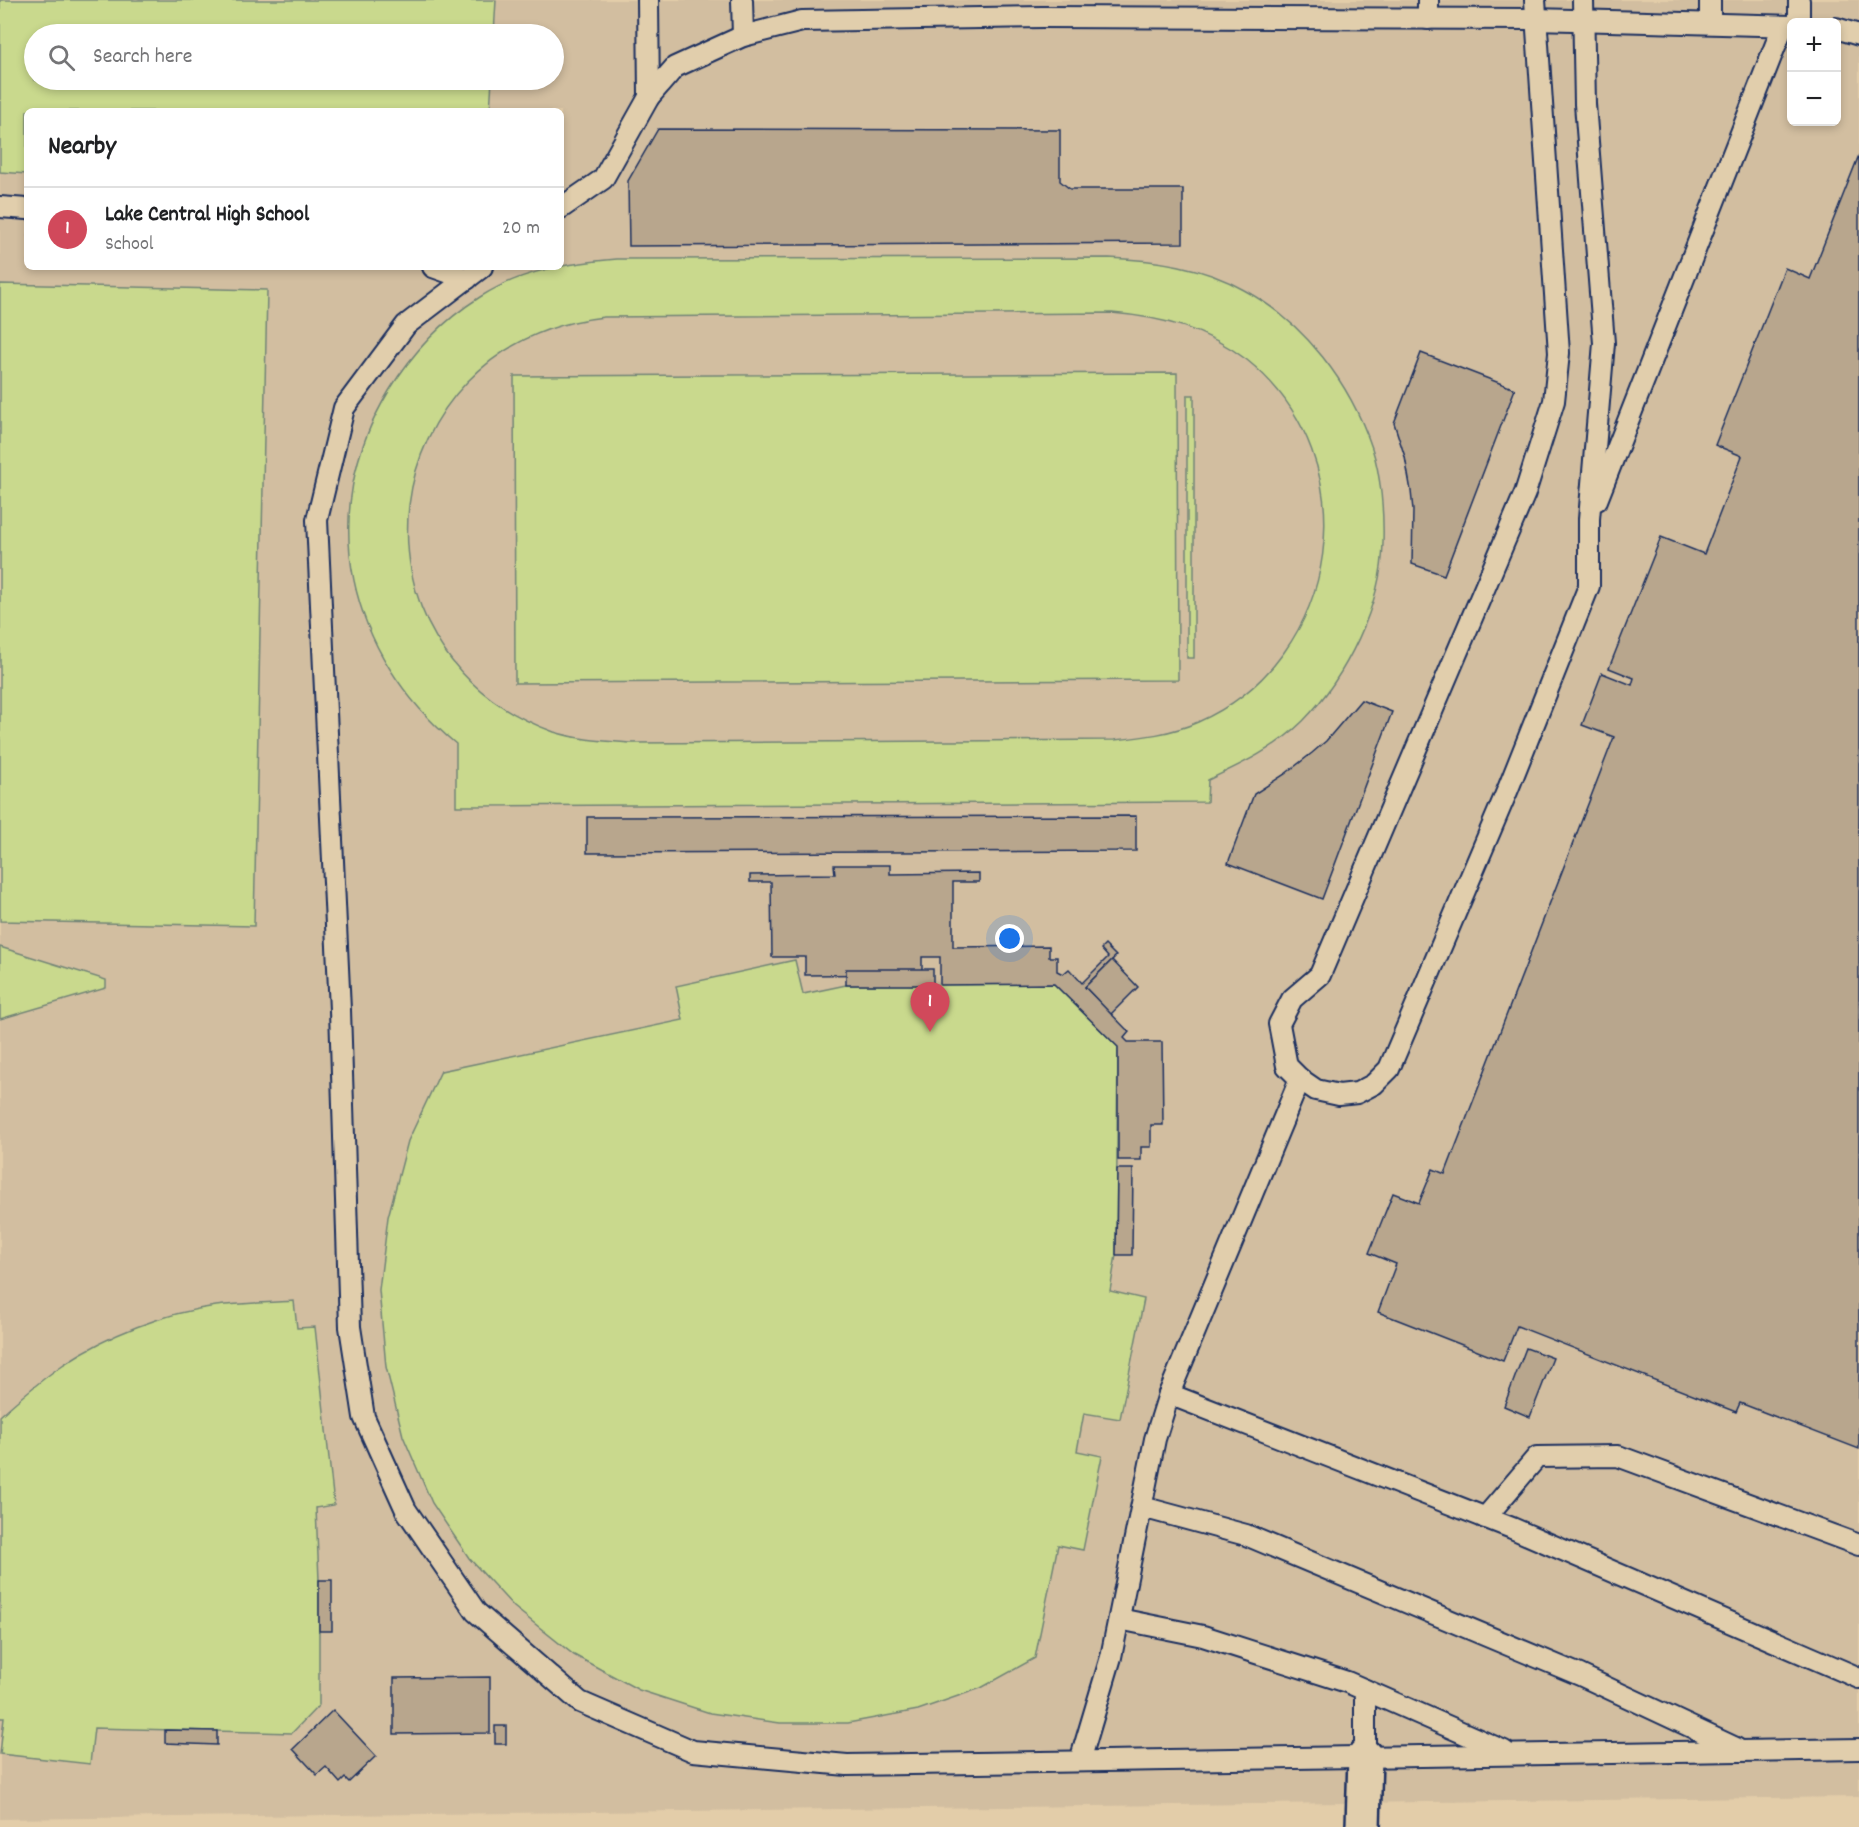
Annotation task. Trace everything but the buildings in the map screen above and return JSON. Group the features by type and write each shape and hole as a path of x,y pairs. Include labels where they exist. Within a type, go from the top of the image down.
{"street":[{"path":"1363,1827 1365,1756"}],"lane":[{"path":"648,0 649,97"},
{"path":"742,0 743,36"},
{"path":"1535,10 1559,353 1554,401 1525,493 1320,975 1292,999 1279,1024 1287,1066 1300,1079 1317,1090 1339,1095 1357,1093 1374,1084 1389,1069 1508,789 1589,586 1589,519 1604,343 1586,104 1584,0"},
{"path":"1710,0 1710,23"},
{"path":"1793,18 1799,0"},
{"path":"564,206 603,179 649,97 675,67 743,36 846,10 1043,8 1535,10 1584,20 1787,25"},
{"path":"1841,30 1859,35"},
{"path":"1589,519 1787,35"},
{"path":"0,207 24,208"},
{"path":"454,270 474,273"},
{"path":"474,273 406,325 344,408 317,520 340,998 350,1327 364,1417 406,1510 476,1612 580,1702 693,1751 847,1765 1859,1749"},
{"path":"1080,1761 1111,1658 1155,1439 1169,1394 1300,1079"},
{"path":"1169,1394 1485,1518 1859,1678"},
{"path":"1485,1518 1537,1457 1618,1456 1859,1545"},
{"path":"1142,1507 1246,1535 1580,1675 1740,1750"},
{"path":"1119,1619 1203,1636 1347,1682 1511,1754"},
{"path":"1365,1690 1365,1756"}],"shaded area":[{"path":"0,0 1859,0 1859,1797 0,1819"}],"green space":[{"path":"0,0 496,0 495,24 24,24 24,90 491,90 490,108 24,108 24,174 0,172"},
{"path":"1109,258 1144,260 1178,266 1228,282 1266,304 1306,337 1338,378 1363,424 1372,448 1380,482 1383,543 1376,590 1359,638 1334,683 1303,721 1293,731 1258,755 1208,780 1207,802 456,806 456,744 419,708 389,668 368,625 354,580 349,533 353,485 366,438 389,391 418,351 441,327 466,306 512,280 543,270 564,270 564,266 617,259","holes":["1112,313 1166,321 1200,333 1232,349 1247,360 1286,401 1311,449 1324,501 1323,554 1309,606 1284,653 1246,692 1198,722 1167,732 1114,740 631,743 592,740 554,732 483,693 436,637 412,573 409,505 428,439 467,382 526,339 604,317"]},
{"path":"0,284 267,290 254,926 0,921"},
{"path":"1177,373 1178,680 515,683 514,376"},
{"path":"1187,395 1194,395 1194,658 1187,658"},
{"path":"0,947 106,980 106,988 0,1019"},
{"path":"795,960 803,994 846,985 1054,984 1118,1047 1116,1255 1110,1291 1144,1299 1120,1419 1084,1413 1077,1451 1102,1456 1083,1550 1058,1545 1035,1658 981,1688 918,1710 848,1723 780,1723 710,1713 639,1690 574,1655 514,1607 469,1558 432,1503 403,1436 386,1367 379,1290 388,1217 408,1141 441,1071 683,1020 676,986"},
{"path":"294,1301 297,1328 315,1327 334,1505 316,1508 319,1580 319,1705 292,1733 94,1728 90,1764 0,1754 4,1718 0,1718 0,1416 64,1364 81,1353 137,1327 196,1309"}],"place":[{"name":"Lake Central High School","path":"930,1032"}]}
